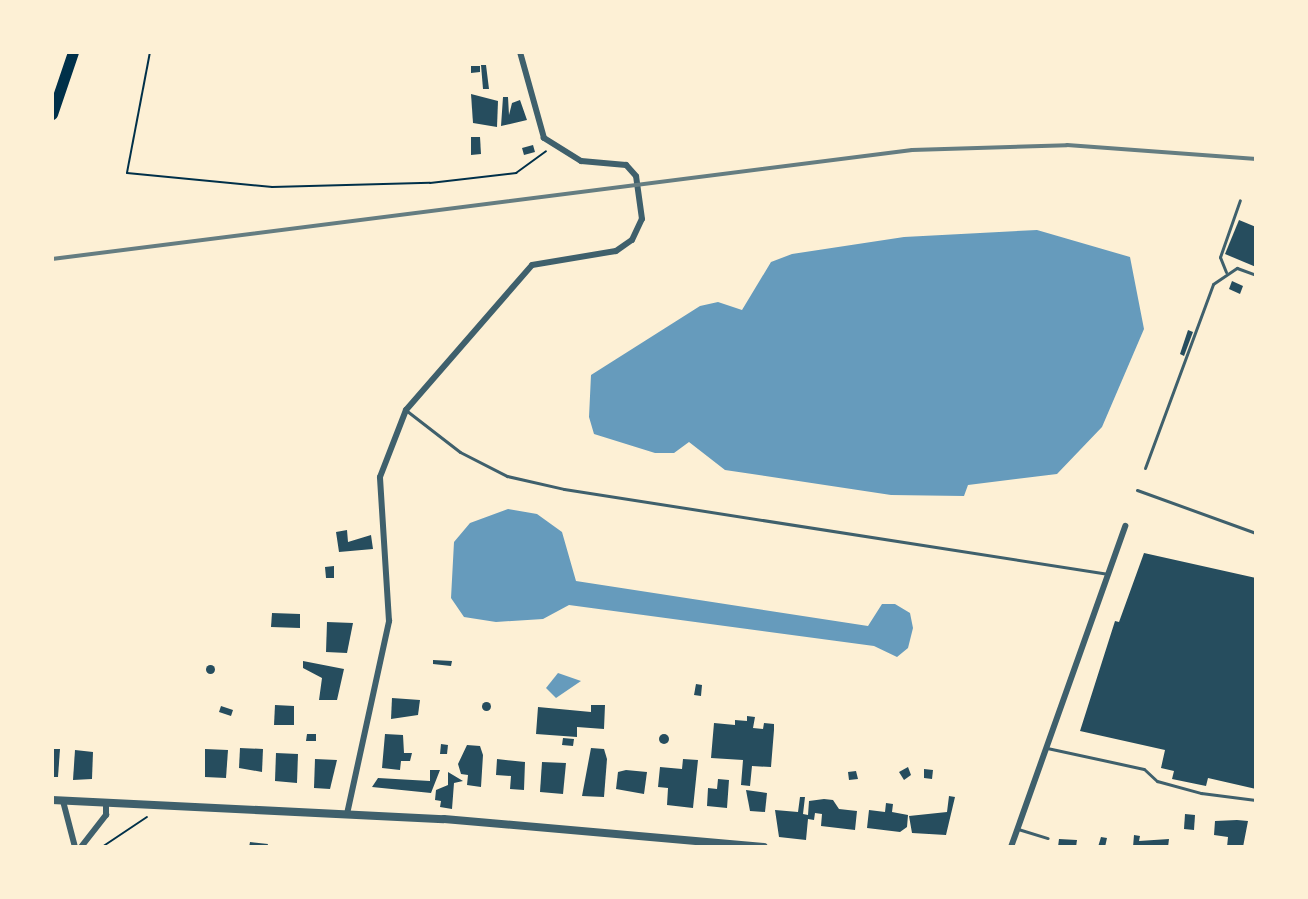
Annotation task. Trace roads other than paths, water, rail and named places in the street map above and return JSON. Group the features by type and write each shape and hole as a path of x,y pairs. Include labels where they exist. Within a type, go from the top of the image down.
{"highway":[{"path":"52,114 73,52"}],"street":[{"path":"347,814 389,621 380,477 406,410 532,265 600,257 616,251 639,229 642,206 632,170 581,161 552,146 538,127 520,52"},
{"path":"1011,847 1125,526"},
{"path":"52,800 347,814 764,847"},
{"path":"63,801 75,847"},
{"path":"81,847 106,815 106,802"}],"lane":[{"path":"1226,272 1220,257 1240,200"},
{"path":"1145,468 1213,284 1226,272 1237,268 1256,275"},
{"path":"406,410 460,452 507,476 564,489 1108,574"},
{"path":"1137,490 1256,533"},
{"path":"1046,748 1144,769 1157,781 1201,793 1256,800"},
{"path":"1018,829 1048,838"}],"water":[{"path":"1037,230 1130,257 1144,329 1102,427 1057,474 968,485 964,496 891,495 725,470 689,442 674,453 655,453 594,434 589,417 591,375 700,306 718,302 742,310 771,262 792,254 904,237"},
{"path":"508,509 537,514 562,532 576,581 868,626 882,604 895,604 910,613 913,628 908,648 897,657 874,646 569,605 543,619 496,622 464,617 451,598 454,542 470,523"},
{"path":"558,673 581,681 556,698 546,688"}],"railway":[{"path":"52,259 912,150 1067,145 1256,159"}]}
